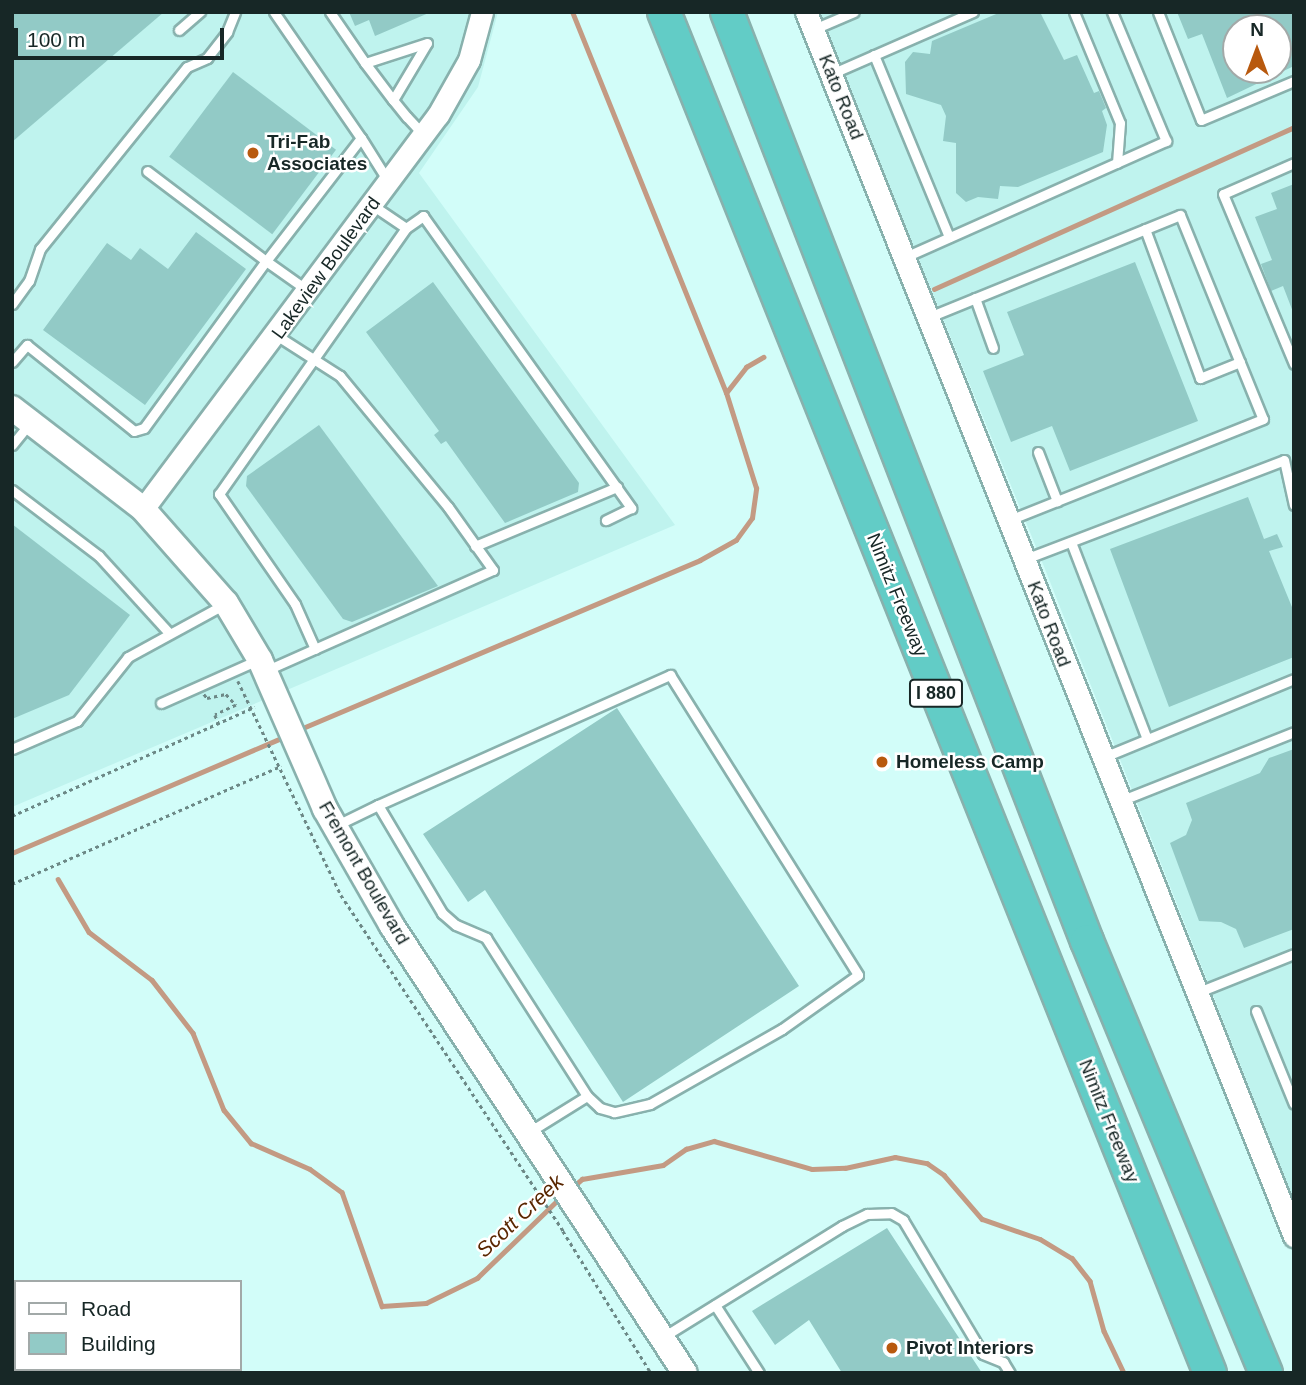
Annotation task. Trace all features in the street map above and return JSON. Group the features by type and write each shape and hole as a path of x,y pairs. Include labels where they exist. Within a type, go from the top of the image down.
{"highway":[{"name":"Nimitz Freeway","path":"663,12 1210,1373"},
{"name":"I 880","path":"727,12 1087,941 1266,1373"}],"main road":[{"name":"Fremont Boulevard","path":"21,415 143,509 226,603 269,679 335,826 392,926 552,1170 572,1223 662,1338 685,1373"}],"street":[{"name":"Lakeview Boulevard","path":"143,509 309,292 423,134 469,60 482,12"},
{"name":"Kato Road","path":"810,21 1294,1236"}],"lane":[{"path":"179,30 200,12"},
{"path":"12,304 29,281 40,249 187,67 207,58 227,32 235,12"},
{"path":"274,12 389,182"},
{"path":"330,12 393,100 423,134"},
{"path":"810,21 854,12"},
{"path":"831,74 973,12"},
{"path":"1074,12 1120,123 1117,163"},
{"path":"905,257 1166,141 1112,12"},
{"path":"1158,12 1201,120 1294,81"},
{"path":"365,63 427,43 393,100"},
{"path":"874,55 949,237"},
{"path":"12,362 27,345 134,430 145,428 266,261 361,138"},
{"path":"1294,163 1223,194 1294,364"},
{"path":"147,171 309,292"},
{"path":"372,205 406,228"},
{"path":"929,317 1180,215 1264,419 1009,520"},
{"path":"315,649 295,604 222,506 219,494 406,228 423,216 631,508 606,520"},
{"path":"1145,229 1200,378 1240,362"},
{"path":"975,298 993,348"},
{"path":"161,703 269,679 315,649 493,570 340,376 276,335"},
{"path":"12,445 21,415"},
{"path":"1038,452 1056,501"},
{"path":"1024,560 1284,460 1294,505"},
{"path":"475,545 617,487"},
{"path":"12,490 99,556 169,633"},
{"path":"1071,542 1147,739"},
{"path":"12,749 77,721 128,657 226,603"},
{"path":"335,826 378,805 670,675 858,975 782,1029 650,1104 614,1112 600,1108 587,1096 486,938 456,925 442,913 378,805"},
{"path":"1102,758 1294,679"},
{"path":"1119,802 1294,732"},
{"path":"1195,993 1294,954"},
{"path":"1256,1012 1294,1104"},
{"path":"528,1133 587,1096"},
{"path":"662,1338 842,1226 867,1214 891,1213 903,1220 983,1354 1003,1362 1010,1373"},
{"path":"715,1305 759,1373"}],"path":[{"path":"12,816 254,707 269,679"},
{"path":"235,680 242,681 341,895 535,1189 572,1223 651,1373"},
{"path":"214,688 204,693 206,698 226,694 236,705 215,715 219,724"},
{"path":"12,884 304,757"}],"shaded area":[{"path":"12,12 498,12 478,87 419,173 675,525 12,807"},
{"path":"818,12 1294,12 1294,1201 1045,569"}],"building":[{"path":"12,12 164,12 12,142"},
{"path":"349,12 431,12 375,36 369,20 355,26"},
{"path":"1001,12 1040,12 1064,60 1077,55 1094,93 1099,91 1106,108 1102,111 1107,125 1103,152 1018,187 1000,186 998,199 978,197 966,202 956,193 956,143 943,141 946,116 941,105 906,94 905,62 913,52 930,54 932,41"},
{"path":"1177,12 1294,12 1294,66 1292,67 1292,14 1222,14 1222,84 1256,84 1227,98 1202,34 1188,39"},
{"name":"Tri-Fab Associates","path":"233,72 336,150 272,234 169,157"},
{"path":"1294,184 1293,312 1283,286 1271,291 1261,264 1272,260 1255,217 1277,209 1271,193"},
{"path":"196,232 246,269 145,405 43,330 107,243 131,260 140,248 168,269"},
{"path":"1135,262 1198,421 1070,471 1052,426 1011,442 983,371 1024,355 1007,312"},
{"path":"433,282 579,483 578,492 505,523 446,441 441,444 434,435 439,431 366,332"},
{"path":"319,425 438,586 352,622 343,619 246,486 247,476"},
{"path":"1248,497 1264,539 1277,534 1283,547 1269,551 1294,612 1294,657 1169,707 1110,549"},
{"path":"12,524 130,615 69,695 12,719"},
{"path":"617,708 799,986 623,1102 485,890 468,902 423,834"},
{"path":"1294,749 1294,929 1244,948 1236,929 1221,922 1199,921 1170,843 1186,835 1192,820 1186,803 1260,773 1269,758"},
{"path":"887,1228 982,1373 842,1373 809,1320 775,1345 752,1311"}],"waterway":[{"path":"298,730 700,560 736,540 752,518 756,488 726,393 572,12"},
{"path":"934,289 1294,127"},
{"path":"726,393 746,367 763,357"},
{"path":"12,853 284,737"},
{"name":"Scott Creek","path":"58,879 89,932 152,980 193,1033 224,1110 251,1143 310,1169 342,1192 382,1306 426,1303 477,1278 561,1197"},
{"name":"Scott Creek","path":"573,1187 582,1179 663,1165 686,1149 714,1141 812,1169 845,1168 895,1157 927,1163 944,1175 982,1219 1040,1239 1072,1258 1090,1281 1104,1331 1124,1373"}],"place":[{"name":"Tri-Fab Associates","path":"253,153"},
{"name":"Homeless Camp","path":"882,762"},
{"name":"Pivot Interiors","path":"892,1348"}]}
